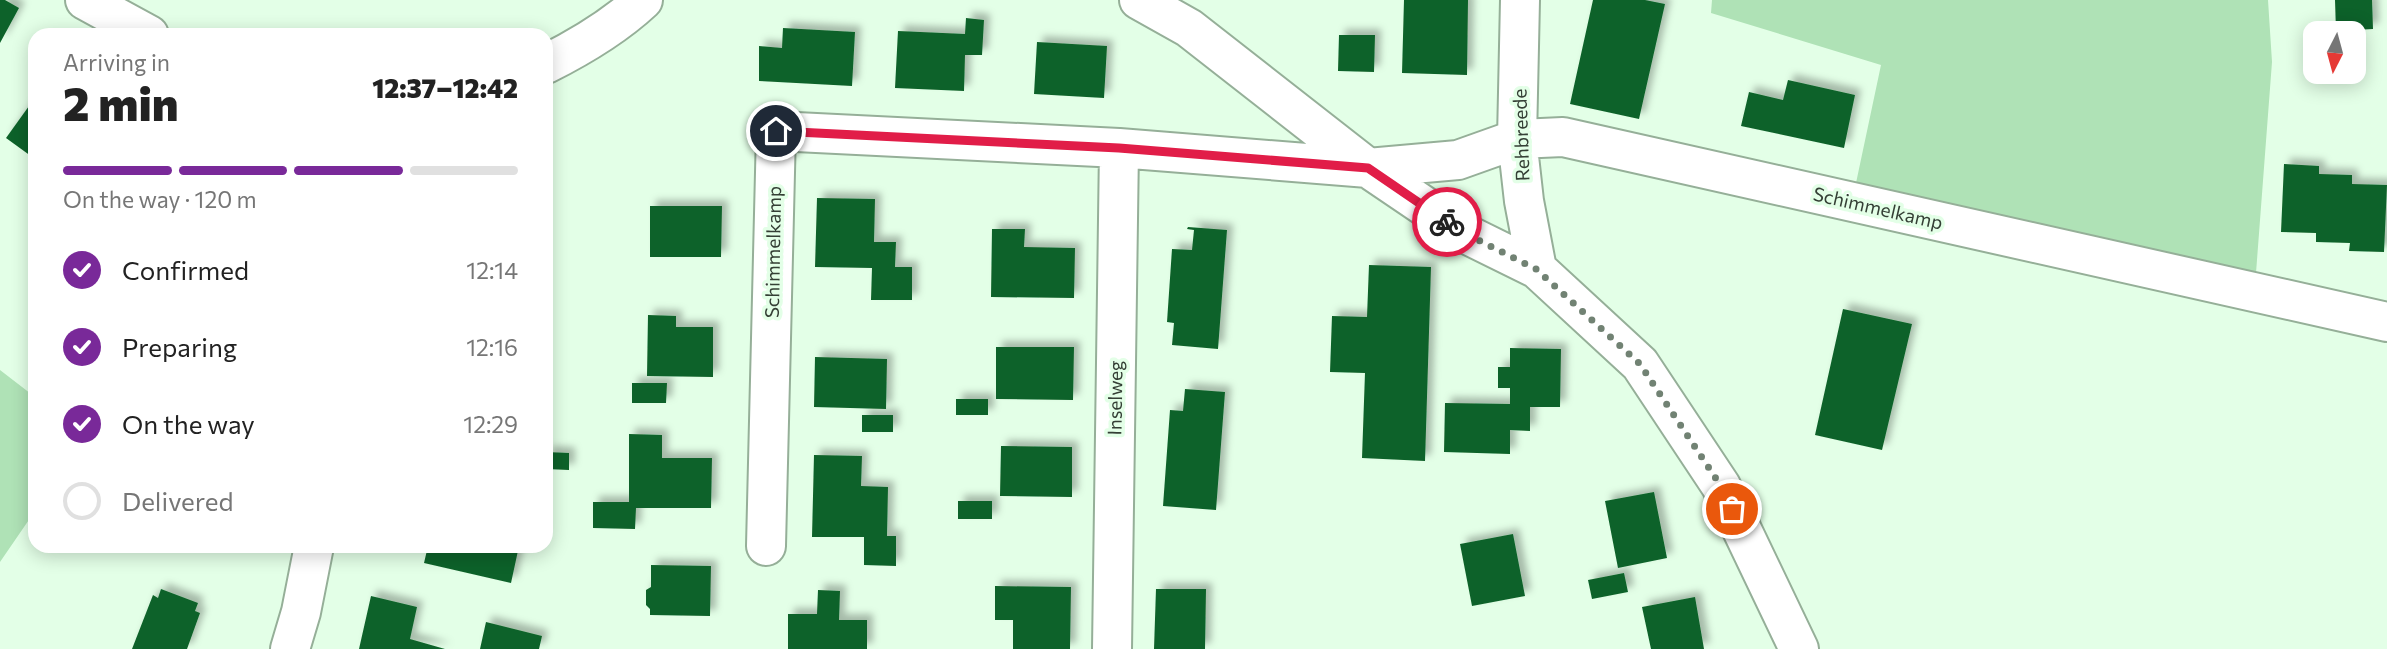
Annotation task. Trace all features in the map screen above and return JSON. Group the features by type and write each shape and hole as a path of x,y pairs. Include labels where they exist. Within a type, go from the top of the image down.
{"street":[{"path":"85,0 136,28"},
{"path":"553,61 582,47 609,29 643,0"},
{"path":"1139,0 1189,28 1368,168 1464,233 1536,269 1640,364 1721,486 1799,649"},
{"name":"Rehbreede","path":"1520,0 1517,139 1536,269"},
{"name":"Schimmelkamp","path":"766,546 776,131 1119,148 1368,168 1458,160 1517,139 1563,137 2387,322"},
{"name":"Inselweg","path":"1112,649 1119,148"},
{"path":"290,649 301,612 313,553"}],"green space":[{"path":"1712,0 2268,0 2272,62 2256,273 1856,183 1881,65 1711,13"},
{"path":"0,370 28,392 28,521 0,562"}],"building":[{"path":"0,0 19,8 0,43"},
{"path":"1404,0 1468,0 1467,75 1402,73"},
{"path":"1593,0 1645,0 1665,4 1639,119 1570,104"},
{"path":"2335,0 2372,0 2373,29 2366,29 2366,21 2336,21"},
{"path":"966,18 984,20 982,55 965,55 964,91 895,88 898,31 965,34"},
{"path":"783,28 855,32 852,86 759,81 759,46 782,48"},
{"path":"1339,35 1375,35 1374,72 1338,71"},
{"path":"1037,42 1107,46 1104,98 1034,94"},
{"path":"1788,80 1855,95 1844,148 1741,126 1749,92 1783,100"},
{"path":"28,107 28,154 6,138"},
{"path":"2284,164 2319,166 2319,174 2352,175 2352,184 2387,185 2384,252 2349,251 2350,243 2316,242 2316,233 2281,232"},
{"path":"817,198 875,199 874,242 896,242 895,267 912,267 912,300 871,300 872,268 815,267"},
{"path":"650,206 722,206 721,257 650,257"},
{"path":"992,229 1025,229 1024,247 1075,248 1074,298 991,297"},
{"path":"1187,229 1227,230 1218,349 1172,345 1174,323 1167,322 1172,249 1192,250 1194,230"},
{"path":"1369,265 1431,267 1425,461 1362,458 1365,373 1330,372 1332,316 1367,317"},
{"path":"1843,309 1912,324 1882,450 1815,435"},
{"path":"648,315 676,316 676,327 713,327 713,377 647,376"},
{"path":"996,347 1074,347 1073,400 996,399"},
{"path":"1510,348 1561,349 1560,407 1530,407 1530,431 1510,430 1510,454 1444,452 1445,403 1510,404 1510,388 1498,388 1498,367 1510,367"},
{"path":"815,357 887,359 886,409 814,407"},
{"path":"632,383 667,383 666,403 632,403"},
{"path":"1185,389 1225,392 1216,510 1163,506 1170,410 1183,411"},
{"path":"956,399 988,399 988,415 956,415"},
{"path":"862,415 893,415 893,432 862,432"},
{"path":"629,434 662,435 662,458 712,458 711,508 636,508 635,529 593,528 593,502 629,502"},
{"path":"1001,446 1072,447 1072,497 1000,496"},
{"path":"553,452 569,453 569,470 553,469"},
{"path":"814,455 862,456 861,486 888,487 887,536 896,536 896,566 864,565 864,537 812,537"},
{"path":"1654,492 1667,558 1618,568 1605,501"},
{"path":"958,501 992,501 992,519 958,519"},
{"path":"1513,534 1525,596 1472,606 1460,544"},
{"path":"426,553 517,553 511,583 424,563"},
{"path":"651,565 711,566 710,616 650,615 650,609 646,605 646,590 651,587"},
{"path":"1624,573 1628,592 1592,599 1588,580"},
{"path":"995,586 1071,587 1070,649 1013,649 1013,620 995,620"},
{"path":"161,589 198,603 195,611 200,613 187,649 132,649 153,595 158,598"},
{"path":"1156,589 1206,589 1205,649 1154,649"},
{"path":"818,590 840,591 839,620 867,620 867,649 788,649 788,614 817,614"},
{"path":"371,596 417,607 410,639 445,649 359,649"},
{"path":"1695,597 1704,649 1651,649 1642,607"},
{"path":"486,622 542,636 539,649 480,649"}],"way so far":[{"path":"1447,222 1536,269 1640,364 1721,486 1732,509"}],"route":[{"path":"776,131 1119,148 1368,168 1447,222"}]}
